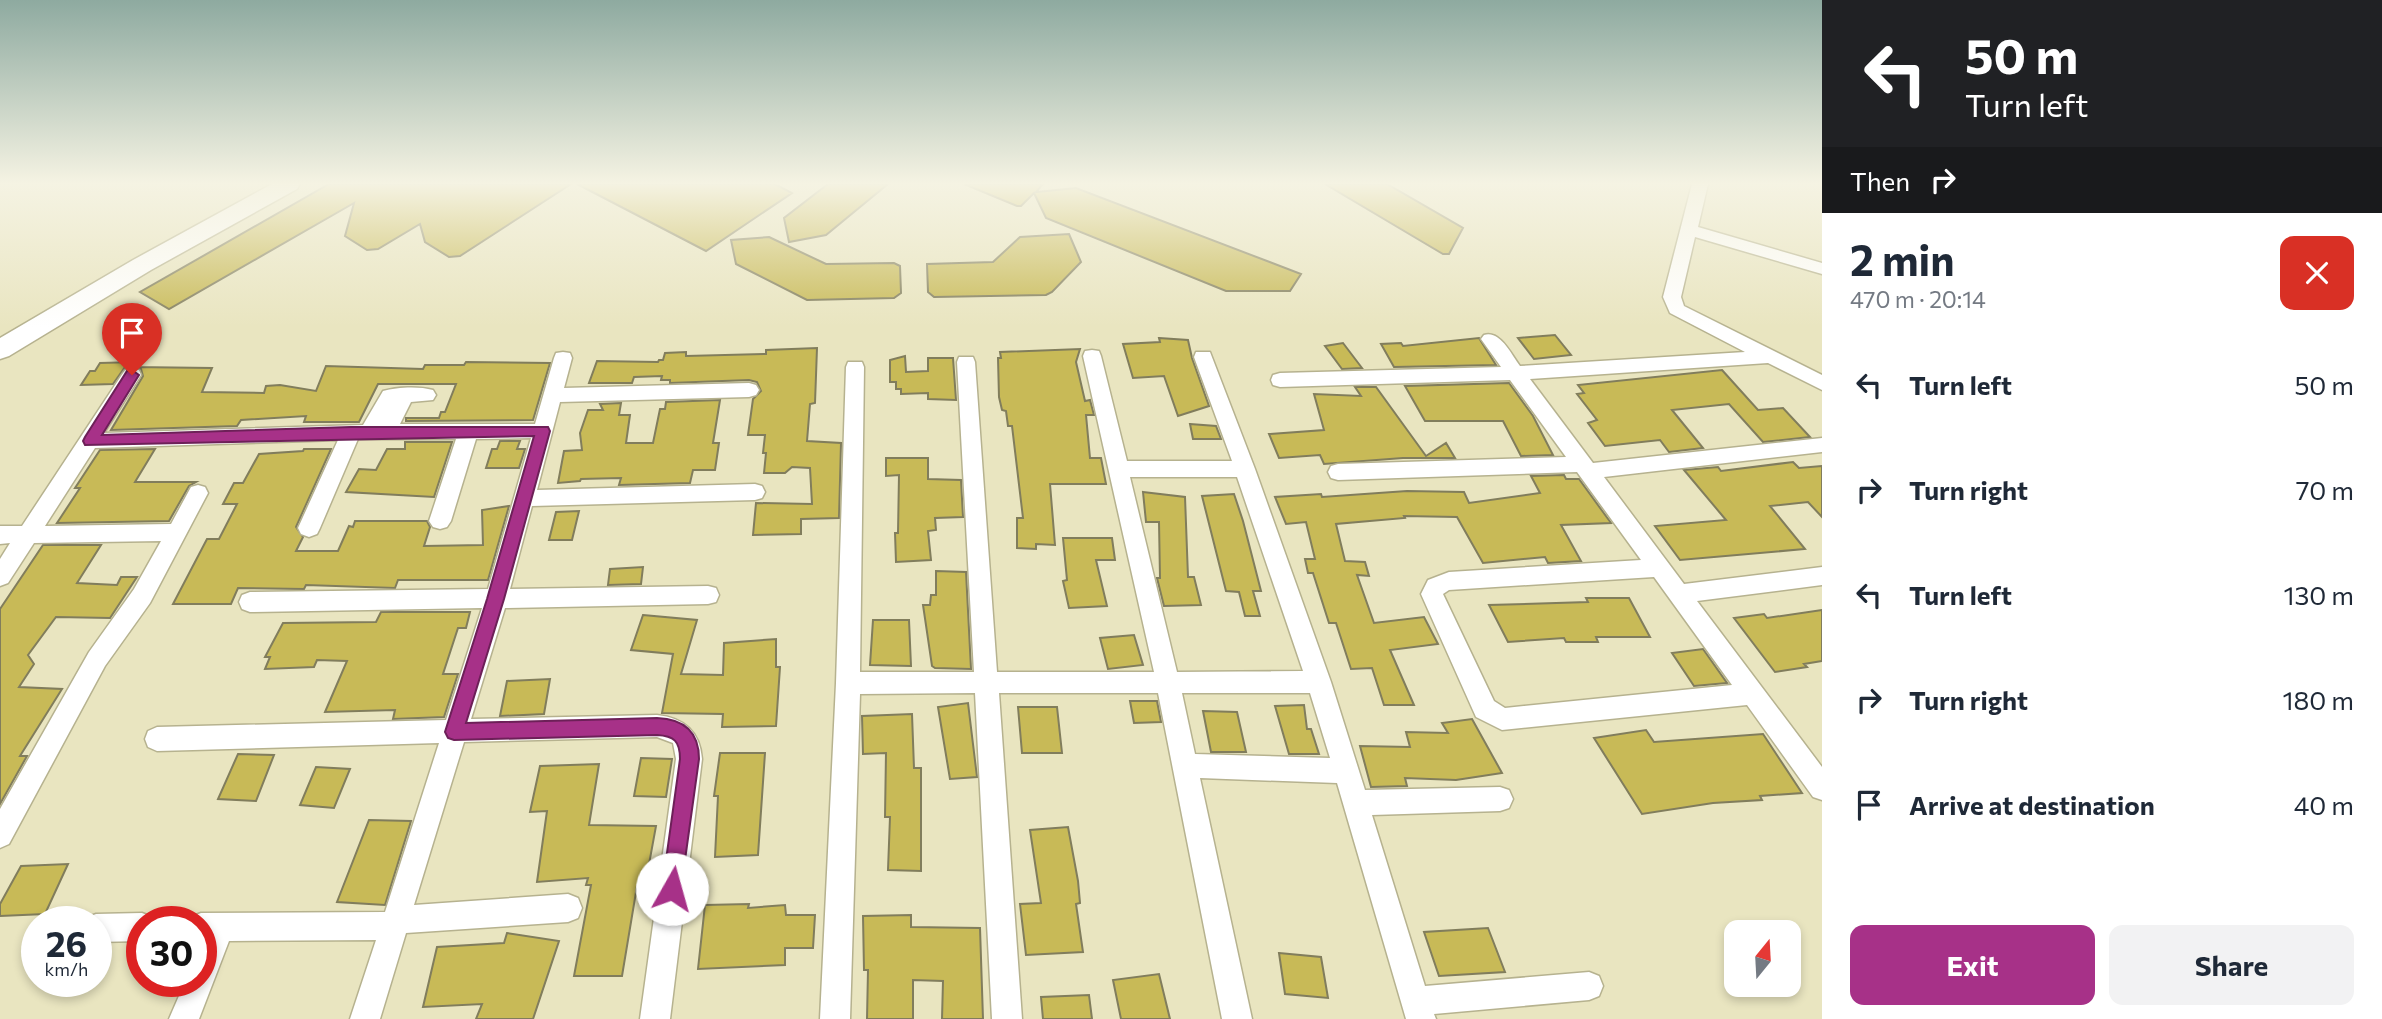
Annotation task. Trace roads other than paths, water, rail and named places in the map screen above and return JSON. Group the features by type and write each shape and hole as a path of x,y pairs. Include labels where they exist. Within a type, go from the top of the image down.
{"street":[{"path":"0,330 175,232"},
{"path":"0,350 203,232"},
{"path":"1690,232 1672,298 1676,309 1822,383"},
{"path":"1695,232 1822,269"},
{"path":"1490,338 1820,783"},
{"path":"1092,356 1168,682 1237,1019"},
{"path":"1203,357 1319,682 1419,1010 1589,986"},
{"path":"1280,380 1515,373 1767,357"},
{"path":"365,1019 496,599 563,358"},
{"path":"966,362 1007,1019"},
{"path":"835,1019 848,682 855,367"},
{"path":"0,578 132,375"},
{"path":"553,396 749,390"},
{"path":"392,422 405,395"},
{"path":"309,528 360,432 387,398 426,395"},
{"path":"440,521 468,431"},
{"path":"90,441 360,432 543,431"},
{"path":"1338,472 1586,467 1822,444"},
{"path":"1119,469 1245,469"},
{"path":"524,498 755,492"},
{"path":"0,835 97,659 133,610 198,493"},
{"path":"0,535 177,532"},
{"path":"1658,568 1440,583 1434,587 1432,594 1485,709 1502,719 1752,694"},
{"path":"1678,594 1822,576"},
{"path":"250,602 708,595"},
{"path":"848,682 1319,682"},
{"path":"157,739 671,727 683,734 689,745 690,759 655,1019"},
{"path":"1185,766 1346,771"},
{"path":"1356,803 1500,799"},
{"path":"217,927 395,923 568,908"},
{"path":"184,1019 193,997"}]}
